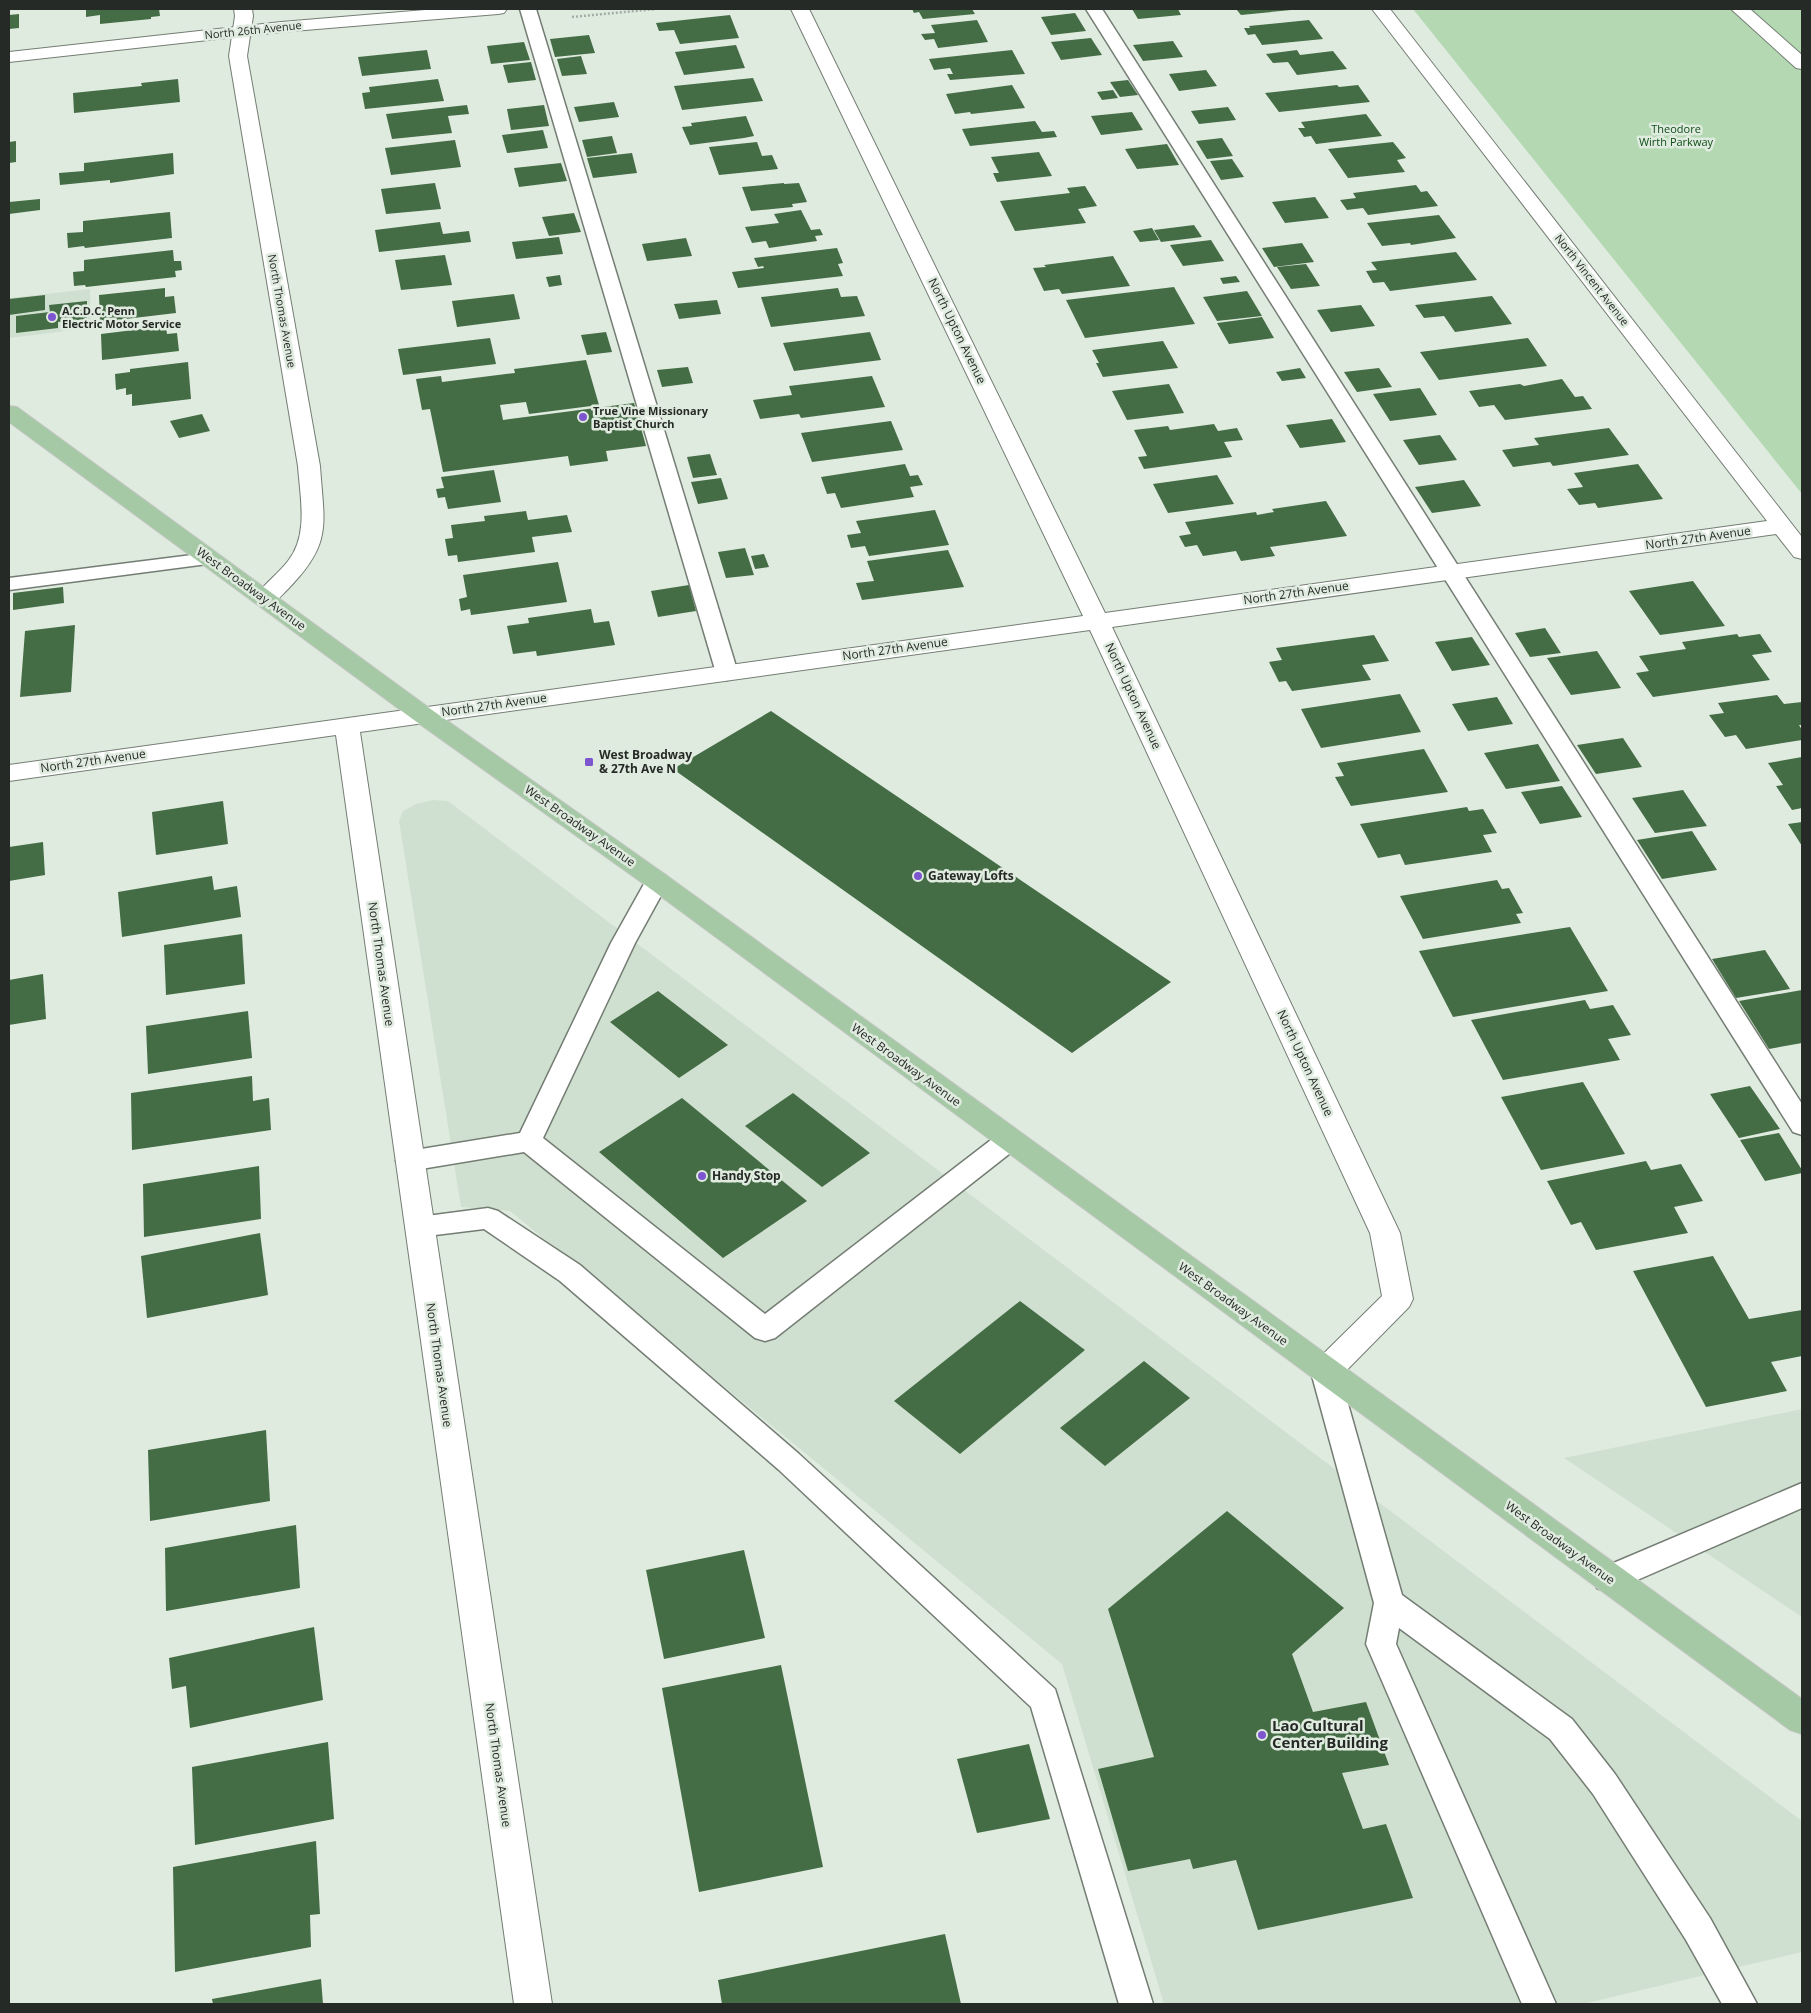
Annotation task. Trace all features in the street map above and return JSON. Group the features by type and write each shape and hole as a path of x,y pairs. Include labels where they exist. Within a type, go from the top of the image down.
{"main road":[{"name":"West Broadway Avenue","path":"9,412 423,715 658,881 1802,1720"}],"street":[{"name":"North Thomas Avenue","path":"243,9 238,56 309,466 312,517 309,545 291,573 265,599"},
{"name":"North 26th Avenue","path":"9,57 242,32 498,9"},
{"name":"North Upton Avenue","path":"800,9 1097,621 1385,1233 1398,1299 1325,1372"},
{"name":"North Vincent Avenue","path":"1381,9 1802,552"},
{"path":"1740,9 1802,64"},
{"name":"North 27th Avenue","path":"9,773 1782,526"},
{"name":"North Thomas Avenue","path":"347,725 533,2004"}],"lane":[{"path":"528,9 726,673"},
{"path":"1094,9 1802,1125"},
{"path":"9,584 208,559"},
{"path":"529,1141 623,943 658,881"},
{"path":"409,1161 529,1141 765,1330 1009,1140"},
{"path":"419,1227 488,1218 570,1273 789,1462 1044,1700 1136,2004"},
{"path":"1325,1372 1389,1603 1381,1644 1539,2004"},
{"path":"1608,1579 1802,1495"},
{"path":"1389,1603 1561,1729 1604,1784 1698,1929 1740,2004"}],"shaded area":[{"path":"90,289 91,328 9,338 9,298"},
{"path":"432,800 448,801 1802,1821 1802,1952 1583,2004 1164,2004 1062,1664 510,1211 461,1207 399,821 403,811 416,804"},
{"path":"1802,1409 1802,1617 1564,1458"}],"green space":[{"name":"Theodore Wirth Parkway","path":"1413,9 1802,9 1802,494"}],"building":[{"path":"86,9 159,9 160,16 151,17 151,19 100,24 100,15 86,17"},
{"path":"912,9 972,9 975,14 923,19 919,12 914,13"},
{"path":"1132,9 1178,9 1181,15 1138,19"},
{"path":"1236,9 1291,9 1291,10 1241,15"},
{"path":"1075,13 1086,31 1051,35 1041,17"},
{"path":"19,14 19,28 9,29 9,15"},
{"path":"730,15 739,38 680,44 674,30 659,31 656,23"},
{"path":"977,20 988,42 938,48 934,39 925,40 921,34 935,33 931,25"},
{"path":"1309,20 1323,39 1262,45 1255,34 1248,35 1244,28 1250,28 1249,26"},
{"path":"589,35 595,53 555,57 550,39"},
{"path":"1091,38 1102,55 1061,60 1051,42"},
{"path":"1173,41 1183,57 1143,61 1133,45"},
{"path":"524,42 530,60 491,64 487,46"},
{"path":"736,45 745,68 684,75 675,52"},
{"path":"427,50 431,69 362,76 358,57"},
{"path":"1012,50 1025,74 950,80 947,74 953,74 950,68 934,70 929,59"},
{"path":"1297,50 1300,55 1333,51 1347,69 1297,75 1288,62 1273,63 1266,54"},
{"path":"581,56 587,74 562,76 557,59"},
{"path":"531,62 536,80 508,83 503,65"},
{"path":"1206,70 1217,86 1179,91 1169,74"},
{"path":"753,78 763,101 682,110 674,86"},
{"path":"178,79 180,102 74,113 73,93 142,86 141,83"},
{"path":"438,79 444,101 365,109 362,93 370,92 369,87"},
{"path":"1128,80 1138,95 1120,97 1110,82"},
{"path":"1012,85 1025,108 955,114 946,94"},
{"path":"1337,85 1339,87 1358,85 1370,102 1279,112 1265,93"},
{"path":"1113,90 1118,98 1102,100 1097,92"},
{"path":"614,102 619,117 579,122 574,107"},
{"path":"467,105 469,114 448,116 452,133 392,139 386,114"},
{"path":"544,105 549,126 511,130 507,109"},
{"path":"1228,107 1236,120 1199,124 1191,111"},
{"path":"1132,112 1143,130 1101,135 1091,116"},
{"path":"1366,114 1382,136 1316,144 1311,136 1304,137 1298,128 1305,128 1301,122"},
{"path":"746,116 754,136 690,145 682,127 692,126 691,123"},
{"path":"1035,121 1042,132 1054,131 1057,137 970,146 962,129"},
{"path":"543,130 548,148 507,153 502,135"},
{"path":"612,136 617,153 587,157 582,140"},
{"path":"1222,138 1233,156 1207,159 1196,141"},
{"path":"455,140 461,167 391,175 385,148"},
{"path":"16,141 16,162 9,163 9,142"},
{"path":"757,142 762,156 772,155 778,169 719,175 709,147"},
{"path":"1393,142 1406,158 1397,160 1405,172 1348,178 1328,149"},
{"path":"1167,144 1179,165 1137,169 1125,149"},
{"path":"1039,152 1052,176 997,182 993,173 999,173 991,157"},
{"path":"173,153 174,174 110,183 110,180 60,185 59,173 84,171 84,163"},
{"path":"632,153 637,173 593,178 587,158"},
{"path":"1232,159 1244,177 1221,180 1210,161"},
{"path":"561,163 567,181 519,187 514,168"},
{"path":"435,183 441,209 386,214 381,189"},
{"path":"799,183 807,202 792,204 793,207 751,211 742,187"},
{"path":"1416,185 1421,192 1427,191 1438,206 1368,215 1363,208 1347,210 1340,200 1356,198 1353,193"},
{"path":"1085,186 1097,206 1078,209 1086,223 1015,231 1000,201 1070,193 1067,188"},
{"path":"1315,197 1329,218 1285,223 1272,202"},
{"path":"40,199 40,210 9,214 9,202"},
{"path":"801,210 811,230 820,229 823,235 815,236 817,241 769,248 766,241 752,243 745,227 779,223 774,214"},
{"path":"170,212 172,238 85,248 84,246 68,248 67,233 83,232 83,221"},
{"path":"574,213 581,232 549,236 542,217"},
{"path":"1439,215 1456,238 1411,245 1410,243 1382,246 1367,223"},
{"path":"440,222 443,234 469,231 471,242 379,252 375,230"},
{"path":"1194,225 1202,237 1161,242 1154,230"},
{"path":"1152,228 1159,240 1140,242 1133,231"},
{"path":"559,237 563,254 516,259 512,242"},
{"path":"686,238 692,256 647,261 642,244"},
{"path":"1211,240 1224,261 1183,266 1170,245"},
{"path":"1302,243 1314,262 1274,267 1262,248"},
{"path":"837,248 843,263 838,264 843,276 738,288 732,272 764,268 763,266 758,267 754,258"},
{"path":"173,250 174,261 181,261 182,270 175,271 176,277 86,287 85,285 74,286 73,272 84,271 84,260"},
{"path":"1456,252 1477,280 1390,291 1384,282 1373,283 1366,271 1377,270 1371,262"},
{"path":"445,255 452,285 401,290 395,260"},
{"path":"1113,256 1130,286 1062,294 1059,289 1044,291 1033,268 1046,267 1044,265"},
{"path":"1306,264 1320,286 1291,289 1277,267"},
{"path":"560,275 562,285 549,287 546,277"},
{"path":"1236,276 1240,282 1223,284 1220,278"},
{"path":"1174,287 1195,324 1085,338 1066,300"},
{"path":"165,288 165,297 174,296 176,313 100,322 99,295"},
{"path":"838,288 841,297 857,296 865,316 771,327 761,297"},
{"path":"1247,291 1262,316 1217,321 1203,297"},
{"path":"514,294 520,319 457,327 452,301"},
{"path":"45,295 45,310 9,315 9,299"},
{"path":"1492,296 1512,324 1455,332 1444,316 1424,318 1415,305"},
{"path":"717,300 721,314 679,319 674,304"},
{"name":"A.C.D.C. Penn Electric Motor Service","path":"87,301 87,319 58,322 58,328 16,333 16,316 50,312 49,305"},
{"path":"1361,305 1375,326 1331,332 1317,310"},
{"path":"1262,317 1274,338 1229,344 1217,323"},
{"path":"166,326 167,334 177,333 179,351 102,360 101,334"},
{"path":"606,332 612,352 587,355 581,335"},
{"path":"870,332 881,360 794,371 783,343"},
{"path":"490,338 496,364 403,375 398,349"},
{"path":"1528,338 1547,366 1439,380 1420,352"},
{"path":"1163,341 1178,368 1103,377 1096,363 1099,363 1092,350"},
{"name":"True Vine Missionary Baptist Church","path":"586,360 599,405 529,414 526,402 500,405 503,420 634,403 646,446 606,451 608,461 570,466 568,456 443,472 430,409 422,410 416,379 441,376 442,382 515,373 514,369"},
{"path":"188,362 191,399 132,406 132,394 126,395 126,388 116,390 115,374 130,372 130,369"},
{"path":"688,367 693,383 662,387 657,370"},
{"path":"1300,368 1306,378 1282,381 1276,372"},
{"path":"1379,368 1392,387 1357,392 1344,372"},
{"path":"872,376 885,407 801,418 799,414 760,419 753,400 792,395 789,386"},
{"path":"1562,379 1575,397 1583,396 1592,409 1505,420 1494,405 1479,407 1469,391 1520,384 1524,386"},
{"path":"1169,384 1184,413 1127,420 1112,391"},
{"path":"1420,388 1437,415 1390,421 1373,394"},
{"path":"202,414 210,431 179,438 170,421"},
{"path":"1332,419 1346,442 1300,448 1286,425"},
{"path":"891,421 903,450 812,462 801,433"},
{"path":"1214,424 1218,431 1237,428 1243,440 1224,442 1232,457 1144,469 1138,457 1147,456 1134,430 1168,426 1170,430"},
{"path":"1609,428 1629,455 1553,466 1550,462 1513,467 1502,450 1539,445 1534,438"},
{"path":"1440,435 1457,460 1419,465 1403,440"},
{"path":"710,454 717,475 693,478 687,457"},
{"path":"905,464 910,476 918,475 923,485 910,487 914,497 841,508 835,493 827,494 821,477"},
{"path":"1638,464 1663,499 1598,508 1595,503 1579,505 1567,489 1583,487 1574,473"},
{"path":"494,470 501,502 448,509 445,497 438,498 436,489 444,488 441,477"},
{"path":"1217,475 1234,504 1168,513 1153,484"},
{"path":"721,478 728,499 698,504 691,482"},
{"path":"1464,480 1481,506 1432,513 1415,487"},
{"path":"1326,501 1347,536 1270,547 1275,556 1241,561 1236,551 1203,556 1197,545 1185,547 1179,536 1191,534 1185,522 1256,512 1257,515 1274,512 1272,509"},
{"path":"935,510 949,545 869,556 865,546 851,548 847,535 861,533 856,521"},
{"path":"526,511 528,520 567,515 572,532 532,537 535,552 458,562 457,555 448,556 445,539 453,538 451,525 485,521 484,516"},
{"path":"745,548 754,575 726,578 718,552"},
{"path":"948,550 964,587 862,600 856,583 874,581 867,561"},
{"path":"764,554 769,567 755,569 751,556"},
{"path":"558,562 567,602 471,615 470,609 461,611 459,599 467,597 463,575"},
{"path":"1693,581 1725,626 1660,635 1629,591"},
{"path":"689,585 696,611 658,617 651,591"},
{"path":"63,587 64,603 13,610 13,593"},
{"path":"591,609 594,623 609,621 615,645 537,656 536,651 513,654 507,626 529,623 528,618"},
{"path":"75,625 71,692 20,697 25,631"},
{"path":"1545,628 1561,653 1530,657 1515,633"},
{"path":"1737,634 1739,637 1760,634 1772,652 1752,655 1770,680 1653,697 1636,673 1649,671 1639,656 1686,649 1682,642"},
{"path":"1374,635 1389,661 1362,665 1371,680 1292,691 1286,681 1279,682 1269,662 1282,660 1276,648"},
{"path":"1472,637 1490,665 1452,671 1435,642"},
{"path":"1597,651 1621,688 1571,695 1547,658"},
{"path":"1400,694 1421,732 1321,748 1301,709"},
{"path":"1777,695 1784,704 1802,702 1802,725 1799,725 1802,730 1802,740 1746,749 1736,735 1725,737 1709,715 1724,713 1718,703"},
{"path":"1497,697 1513,724 1468,731 1452,704"},
{"name":"Gateway Lofts","path":"771,711 1171,982 1072,1053 673,769"},
{"path":"1623,738 1642,767 1596,774 1577,745"},
{"path":"1538,744 1560,781 1506,789 1484,753"},
{"path":"1424,749 1448,792 1351,806 1335,777 1344,776 1337,763"},
{"path":"1802,757 1802,808 1792,810 1776,786 1783,785 1768,763"},
{"path":"1562,786 1582,817 1540,824 1521,792"},
{"path":"1683,790 1707,826 1655,833 1632,798"},
{"path":"223,801 228,844 156,855 152,812"},
{"path":"1467,807 1469,811 1483,809 1497,833 1483,835 1492,852 1405,865 1400,854 1378,858 1360,824"},
{"path":"1802,822 1802,846 1788,824"},
{"path":"1692,831 1717,870 1662,879 1637,840"},
{"path":"43,842 45,875 9,881 9,847"},
{"path":"212,876 214,890 237,886 241,917 122,937 118,892"},
{"path":"1497,880 1502,889 1509,888 1523,913 1516,914 1521,923 1423,939 1400,896"},
{"path":"1570,927 1608,991 1453,1017 1419,951"},
{"path":"242,934 245,984 166,995 164,945"},
{"path":"1765,950 1790,989 1736,998 1712,959"},
{"path":"43,974 46,1019 9,1025 9,980"},
{"path":"1802,990 1802,1043 1769,1049 1739,1001"},
{"path":"658,991 728,1045 679,1078 610,1022"},
{"path":"1585,1000 1590,1009 1613,1005 1631,1035 1608,1039 1620,1060 1503,1080 1471,1020"},
{"path":"248,1011 252,1058 148,1074 146,1026"},
{"path":"252,1076 253,1101 269,1098 271,1130 132,1150 131,1093"},
{"path":"1583,1082 1625,1154 1541,1170 1501,1097"},
{"path":"1750,1086 1780,1129 1739,1138 1710,1094"},
{"path":"793,1093 870,1153 822,1187 745,1126"},
{"name":"Handy Stop","path":"682,1098 807,1201 723,1258 599,1152"},
{"path":"1779,1133 1802,1173 1765,1181 1740,1140"},
{"path":"1646,1161 1651,1170 1681,1164 1703,1201 1674,1207 1688,1233 1596,1250 1581,1222 1571,1225 1547,1181"},
{"path":"259,1166 261,1219 144,1237 143,1184"},
{"path":"260,1233 268,1295 147,1318 141,1256"},
{"path":"1713,1256 1749,1319 1802,1310 1802,1356 1771,1362 1787,1391 1706,1407 1633,1271"},
{"path":"1020,1301 1085,1350 960,1454 894,1401"},
{"path":"1144,1361 1190,1398 1105,1466 1060,1428"},
{"path":"266,1430 270,1501 150,1521 148,1450"},
{"name":"Lao Cultural Center Building","path":"1227,1511 1344,1608 1292,1654 1313,1712 1366,1702 1389,1765 1342,1773 1363,1829 1386,1824 1413,1898 1258,1930 1236,1860 1193,1869 1190,1859 1128,1871 1098,1769 1154,1757 1108,1609"},
{"path":"296,1525 300,1588 166,1611 165,1548"},
{"path":"744,1550 765,1638 664,1659 646,1570"},
{"path":"314,1627 323,1700 190,1728 186,1686 172,1689 169,1658"},
{"path":"781,1665 823,1867 699,1892 662,1688"},
{"path":"328,1742 334,1819 195,1845 192,1767"},
{"path":"1029,1744 1050,1819 977,1833 957,1759"},
{"path":"316,1841 320,1914 310,1915 311,1947 175,1972 173,1867"},
{"path":"945,1934 961,2004 722,2004 718,1980"},
{"path":"321,1979 323,2004 213,2004 212,1999"}],"place":[{"name":"A.C.D.C. Penn Electric Motor Service","path":"52,317"},
{"name":"True Vine Missionary Baptist Church","path":"583,417"},
{"name":"West Broadway & 27th Ave N","path":"589,762"},
{"name":"Gateway Lofts","path":"918,876"},
{"name":"Handy Stop","path":"702,1176"},
{"name":"Lao Cultural Center Building","path":"1262,1735"}]}
